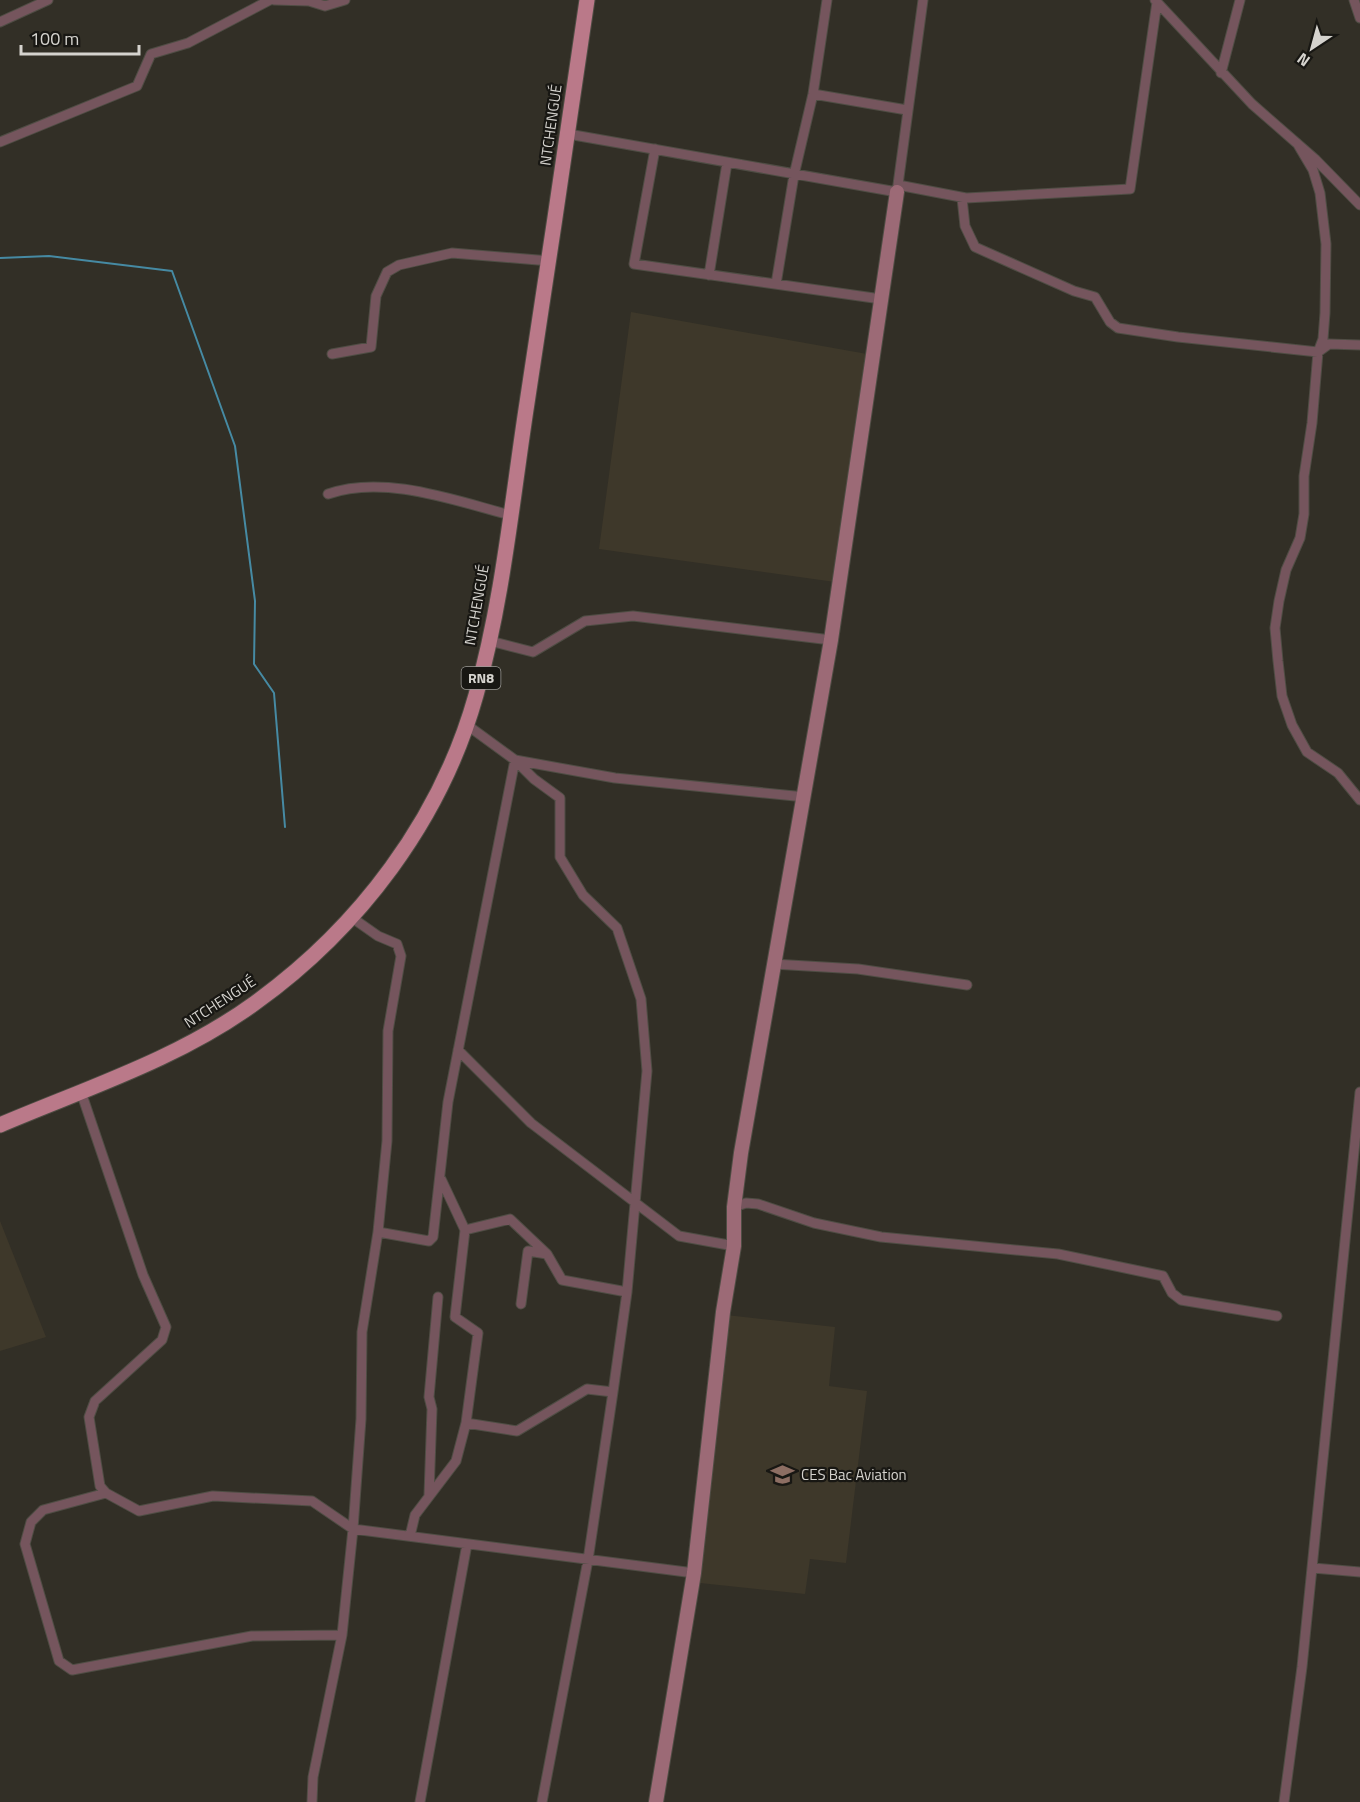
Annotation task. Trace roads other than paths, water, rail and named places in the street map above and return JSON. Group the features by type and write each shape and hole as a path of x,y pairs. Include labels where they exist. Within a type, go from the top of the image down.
{"main road":[{"name":"NTCHENGUÉ","path":"0,1125 170,1054 224,1024 291,975 351,917 394,865 421,824 467,724 490,641 550,261 587,0"}],"street":[{"path":"0,22 48,0"},
{"path":"0,142 137,86 151,54 188,43 270,0"},
{"path":"274,0 309,1 325,6 345,0"},
{"path":"776,284 794,175 813,94 827,0"},
{"path":"656,1802 694,1574 723,1312 734,1246 734,1207 772,964 805,797 831,640 923,0"},
{"path":"1221,73 1240,0"},
{"path":"1354,0 1360,18"},
{"path":"567,134 794,175 962,198 1130,189 1156,1"},
{"path":"1156,1 1251,104 1297,143 1360,205"},
{"path":"813,94 907,110"},
{"path":"1297,143 1317,181 1324,217 1325,313 1323,339 1318,352 1312,423 1304,476 1304,514 1300,538 1286,570 1279,601 1275,628 1277,650 1282,696 1292,725 1307,752 1338,773 1360,800"},
{"path":"655,149 634,264 881,299"},
{"path":"709,275 728,163"},
{"path":"962,198 965,226 975,247 1074,291 1095,297 1110,322 1118,328 1178,338 1318,352 1329,344 1360,345"},
{"path":"332,354 371,347 376,296 387,272 399,265 452,253 550,261"},
{"path":"328,494 380,487 411,491 510,515"},
{"path":"490,641 532,652 585,621 633,616 831,640"},
{"path":"467,724 560,798 560,857 583,895 617,927 641,999 647,1071 627,1292 613,1392 588,1560 542,1802"},
{"path":"515,760 615,778 805,797"},
{"path":"378,1233 429,1241 433,1237 448,1102 515,760"},
{"path":"312,1802 313,1777 342,1635 361,1419 362,1332 378,1233 387,1141 388,1031 401,956 397,944 378,936 351,917"},
{"path":"772,964 858,969 967,985"},
{"path":"458,1050 531,1123 679,1236 734,1246"},
{"path":"81,1092 143,1275 166,1327 162,1340 95,1401 91,1408 89,1417 100,1486 106,1493 140,1511 213,1496 312,1501 353,1529 694,1574"},
{"path":"1284,1802 1313,1568 1360,1092"},
{"path":"410,1536 415,1515 456,1461 466,1424 478,1333 455,1317 465,1230 440,1177"},
{"path":"734,1207 746,1203 758,1204 814,1223 880,1237 1058,1254 1163,1276 1172,1293 1181,1300 1277,1316"},
{"path":"465,1230 510,1219 547,1254 562,1280 627,1292"},
{"path":"520,1304 528,1251 547,1254"},
{"path":"429,1495 432,1409 429,1397 438,1297"},
{"path":"466,1424 517,1431 588,1389 613,1392"},
{"path":"106,1493 43,1510 31,1522 25,1544 59,1661 72,1670 252,1636 342,1635"},
{"path":"420,1802 467,1544"},
{"path":"1313,1568 1360,1572"}],"waterway":[{"path":"0,258 49,256 172,271 235,446 255,601 254,664 274,693 285,827"}],"place":[{"name":"CES Bac Aviation","path":"783,1475"}]}
